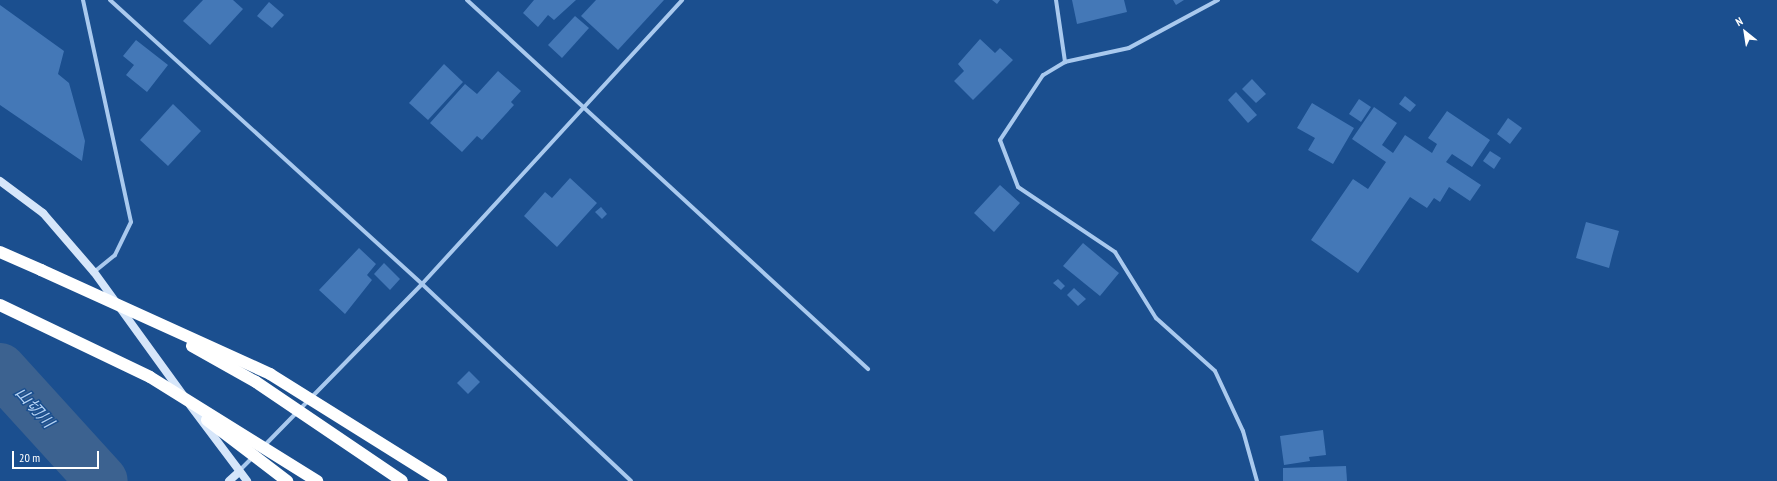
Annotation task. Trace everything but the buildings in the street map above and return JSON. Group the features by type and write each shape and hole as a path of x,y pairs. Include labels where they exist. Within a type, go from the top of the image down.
{"highway":[{"path":"0,252 270,374 441,481"},
{"path":"41,270 178,339 256,382 402,481"},
{"path":"0,305 114,358 150,377 317,481"},
{"path":"150,377 287,481"}],"street":[{"path":"83,0 131,222 115,255 94,272"},
{"path":"110,0 422,284 631,481"},
{"path":"467,0 868,369"},
{"path":"229,481 422,284 585,108 682,0"},
{"path":"1056,0 1065,62"},
{"path":"1218,0 1129,48 1065,62 1043,75 1000,140 1018,187 1115,252 1156,318 1216,371 1243,431 1257,481"},
{"path":"0,181 43,213 94,272 247,481"}],"waterway":[{"name":"山切川","path":"0,369 102,481"}]}
